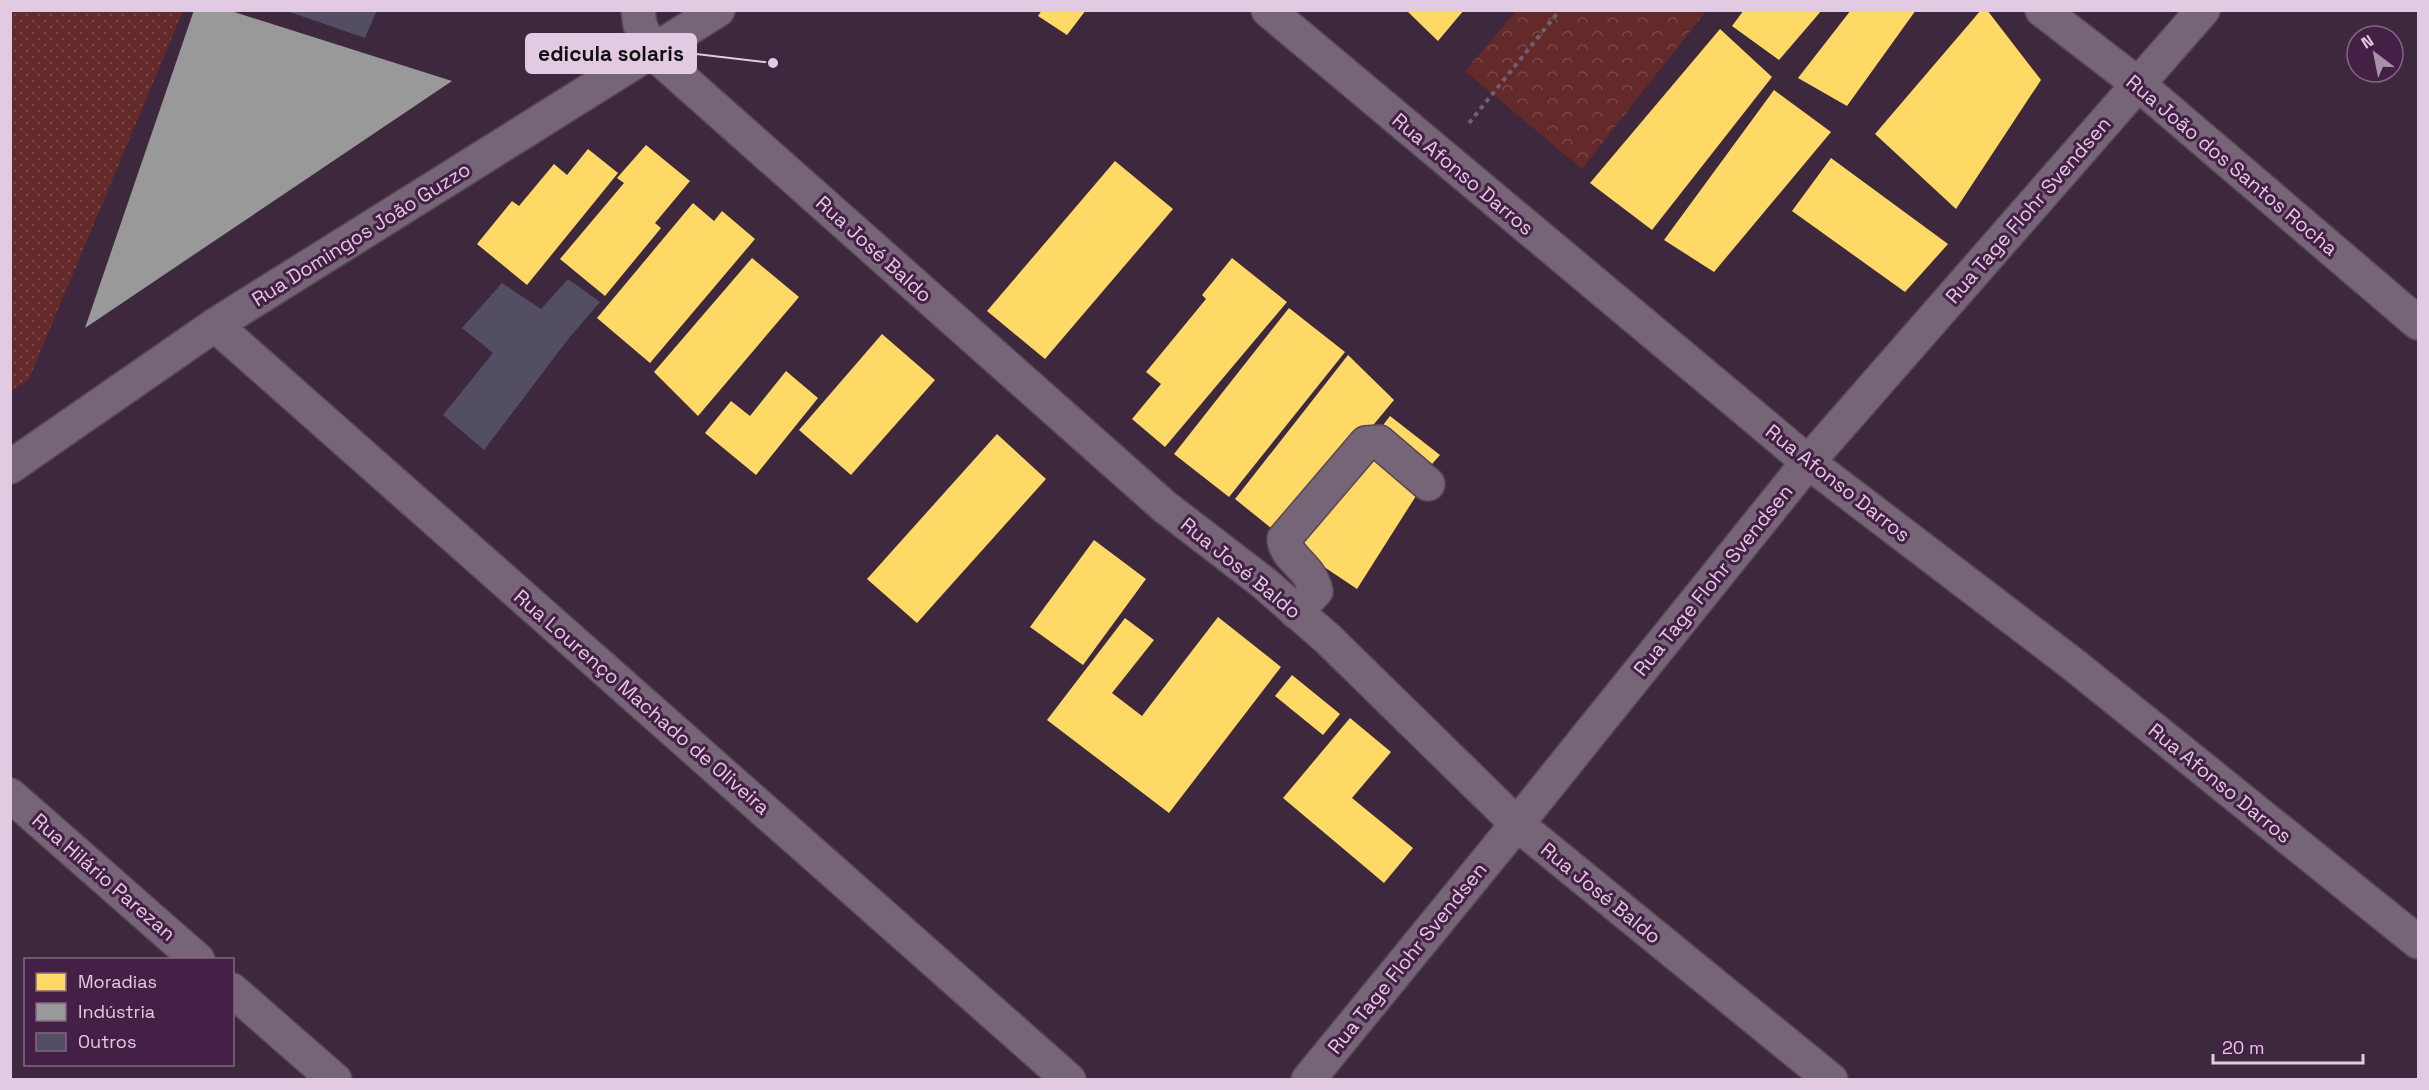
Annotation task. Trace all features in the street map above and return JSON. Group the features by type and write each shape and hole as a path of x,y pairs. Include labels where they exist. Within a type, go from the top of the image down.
{"street":[{"path":"638,10 640,25 652,52"},
{"name":"Rua Domingos João Guzzo","path":"10,467 215,325 718,10"},
{"name":"Rua Afonso Darros","path":"1268,10 1808,462 2074,665 2418,942"},
{"name":"Rua João dos Santos Rocha","path":"2042,10 2138,84 2418,324"},
{"name":"Rua Tage Flohr Svendsen","path":"1308,1080 1808,462 2203,10"},
{"name":"Rua José Baldo","path":"652,52 1165,507 1264,583 1328,639 1517,824 1831,1080"},
{"name":"Rua Lourenço Machado de Oliveira","path":"215,325 1070,1080"},
{"path":"1296,612 1316,591 1313,578 1284,548 1284,539 1366,443 1379,442 1428,484"},
{"name":"Rua Hilário Parezan","path":"10,795 196,958"},
{"path":"234,992 335,1080"}],"path":[{"path":"1442,156 1560,10"}],"green space":[{"path":"11,10 183,11 29,379 11,391"},
{"path":"1516,11 1706,11 1582,169 1465,71"}],"building: Moradias":[{"path":"1042,10 1086,10 1067,35 1038,16"},
{"path":"1406,10 1464,10 1438,41"},
{"path":"1744,10 1822,10 1779,60 1732,26"},
{"path":"1851,10 1916,10 1847,106 1798,78"},
{"path":"1981,10 1987,10 2041,80 1956,209 1875,134"},
{"path":"1720,29 1772,77 1652,230 1590,183"},
{"path":"1774,90 1831,132 1714,272 1664,240"},
{"path":"646,145 690,181 655,223 661,228 605,296 560,259 624,183 617,178"},
{"path":"588,149 618,173 527,285 477,244 512,201 519,206 554,164 567,175"},
{"path":"1831,158 1948,244 1905,292 1792,211"},
{"path":"1115,161 1173,209 1045,359 987,311"},
{"path":"693,203 714,221 722,211 755,239 650,363 597,318"},
{"path":"752,258 799,297 698,416 654,372"},
{"path":"1232,258 1287,302 1165,447 1132,419 1161,384 1146,372 1206,299 1202,295"},
{"path":"1289,308 1345,352 1229,497 1174,454"},
{"path":"882,334 935,380 851,475 799,430"},
{"path":"1348,355 1394,400 1281,536 1235,499"},
{"path":"786,371 818,398 756,475 705,433 731,401 750,416"},
{"path":"1390,416 1440,455 1425,472 1377,433"},
{"path":"997,434 1046,479 917,623 867,579"},
{"path":"1370,445 1421,488 1357,589 1287,542"},
{"path":"1094,540 1146,579 1083,665 1030,627"},
{"path":"1218,617 1281,667 1169,813 1047,720 1125,618 1154,640 1112,693 1142,716"},
{"path":"1292,675 1340,714 1323,735 1275,696"},
{"path":"1350,718 1391,752 1352,798 1413,848 1384,883 1283,798"}],"building: Indústria":[{"path":"194,10 228,10 452,81 85,328"}],"building: Outros":[{"path":"284,10 377,10 365,38"},
{"path":"568,279 600,302 569,338 484,450 443,415 493,353 462,328 502,283 541,309"}],"place":[{"name":"edicula solaris","path":"773,63"}]}
